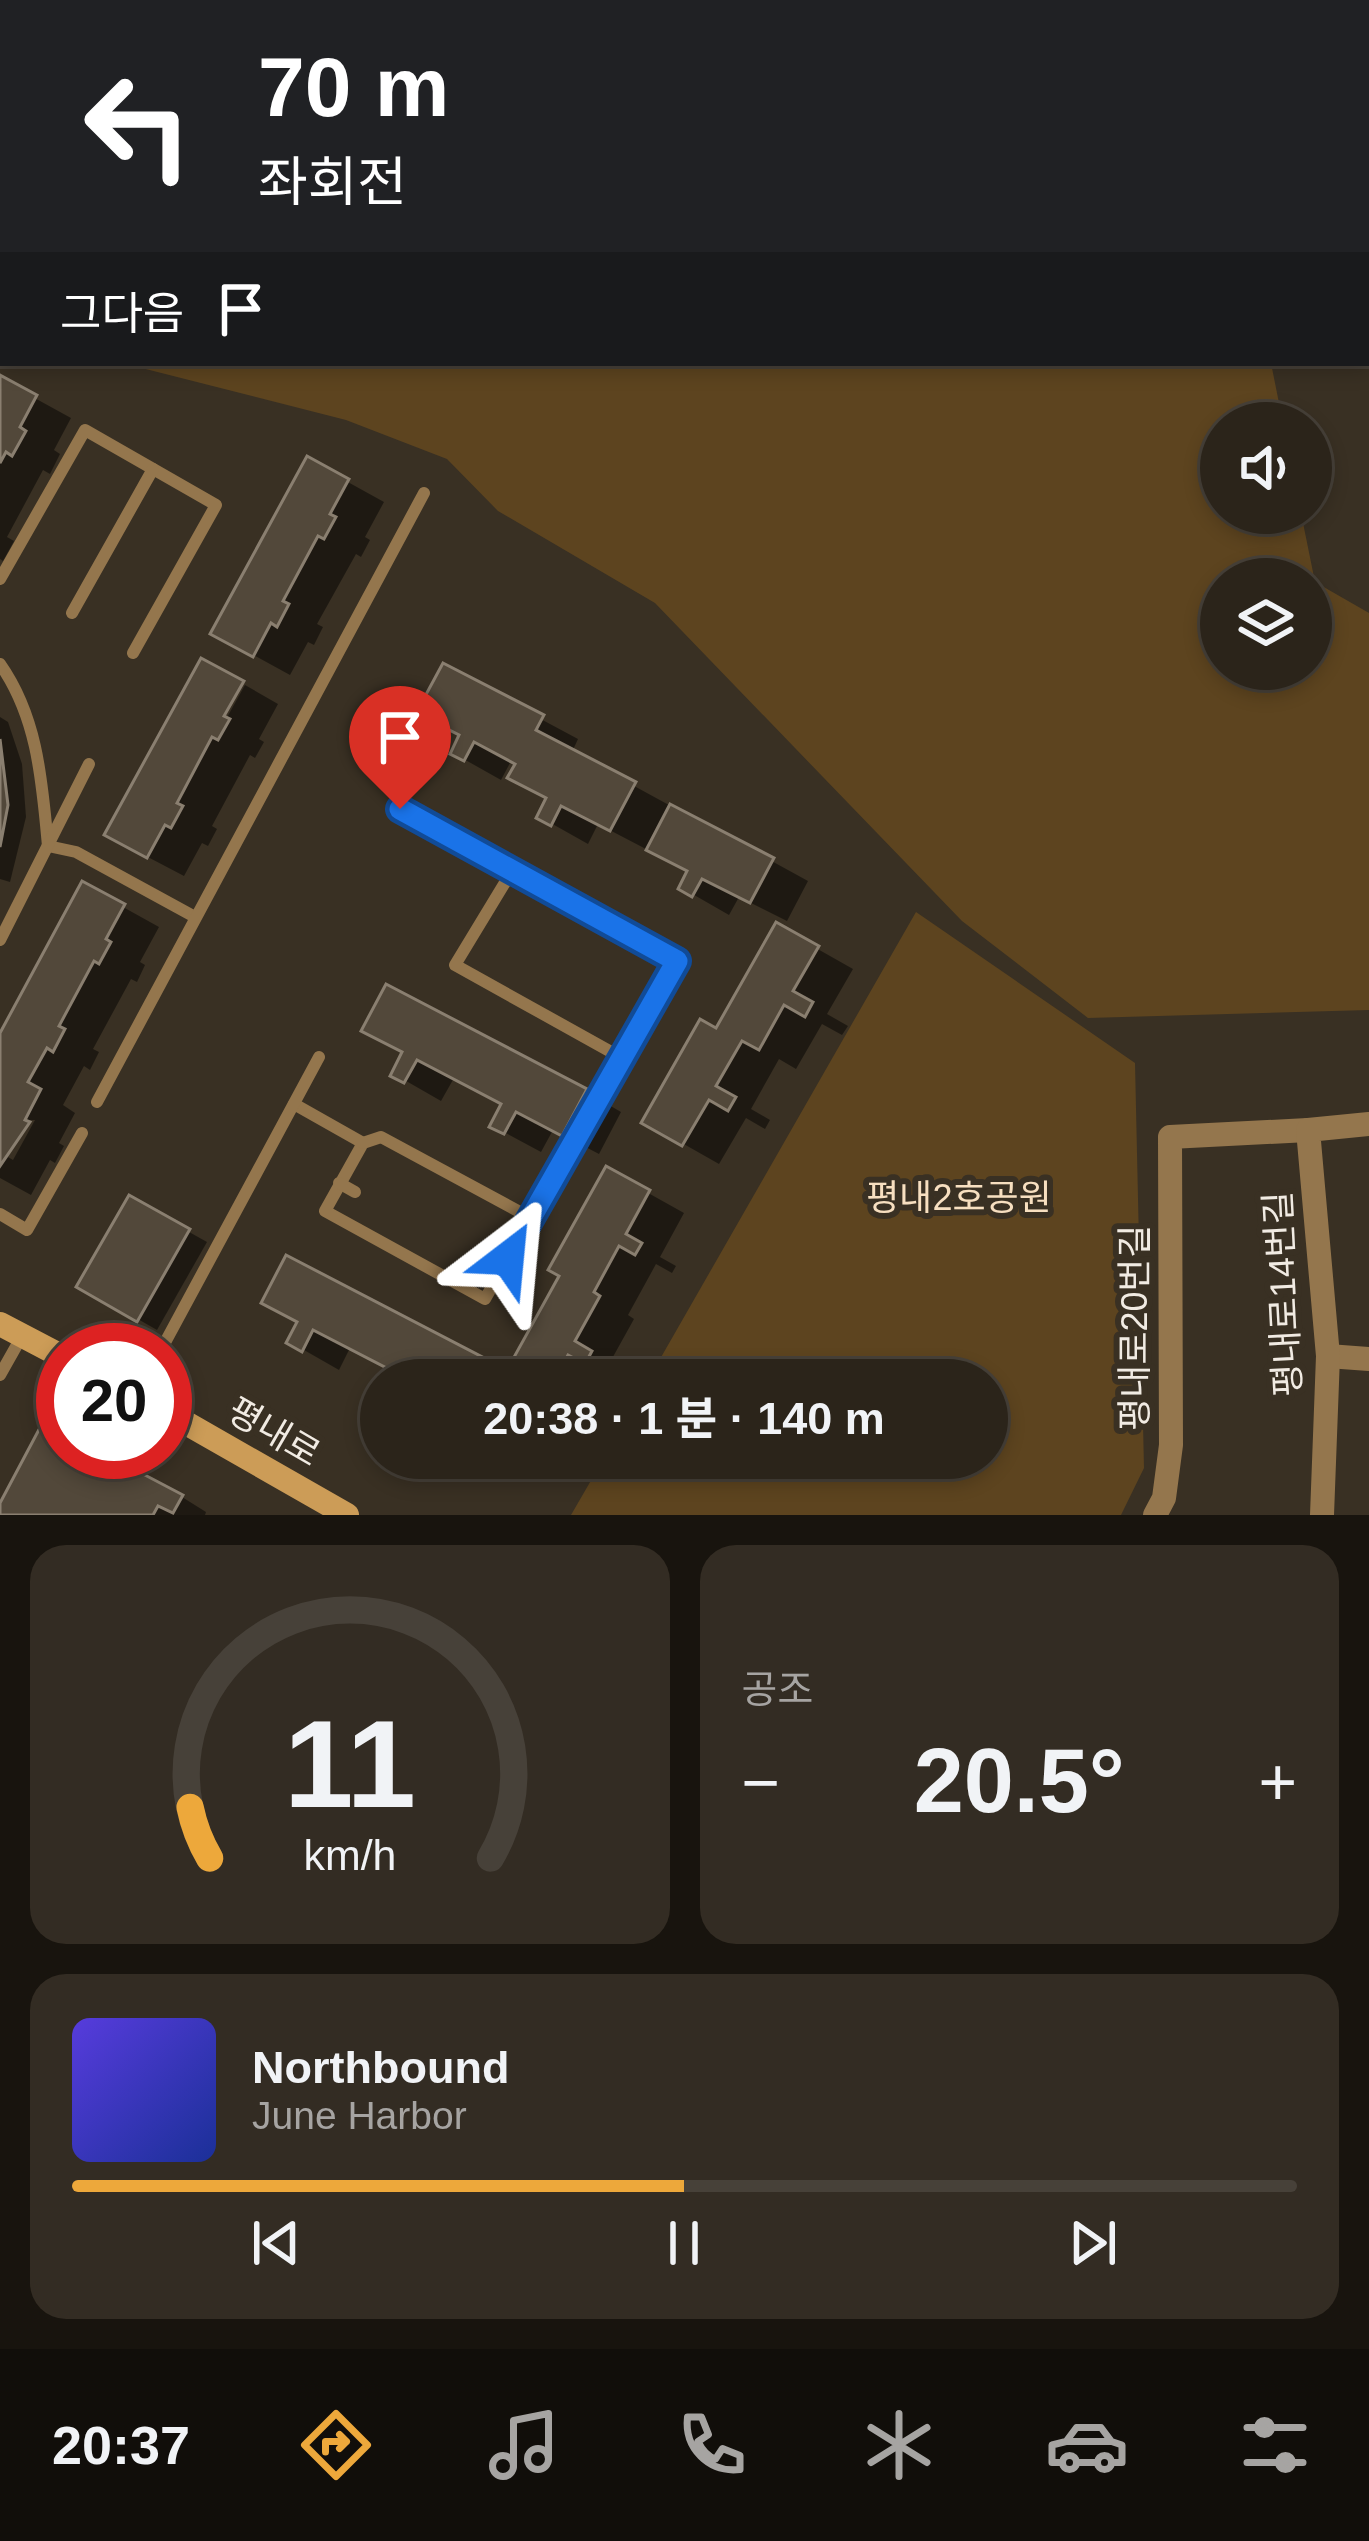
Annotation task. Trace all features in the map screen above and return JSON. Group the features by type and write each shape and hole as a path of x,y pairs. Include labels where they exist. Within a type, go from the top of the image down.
{"street":[{"path":"1308,1130 1369,1124"},
{"name":"평내로20번길","path":"1155,1515 1164,1498 1171,1445 1170,1137 1308,1130"},
{"name":"평내로14번길","path":"1308,1130 1328,1356 1322,1515"},
{"path":"1328,1356 1369,1359"},
{"name":"평내로","path":"192,1426 347,1515"}],"lane":[{"path":"0,579 85,430 216,505 134,653"},
{"path":"72,614 153,469"},
{"path":"97,1102 424,494"},
{"path":"0,664 13,682 35,739 48,846"},
{"path":"0,940 89,764"},
{"path":"363,1142 326,1210 485,1299 677,961 400,809"},
{"path":"48,846 76,852 195,917"},
{"path":"512,871 455,965 622,1058"},
{"path":"491,905 506,913"},
{"path":"176,1323 320,1057"},
{"path":"295,1103 363,1142 381,1138 531,1218"},
{"path":"0,1214 27,1230 82,1133"},
{"path":"339,1183 355,1192"},
{"path":"0,1375 11,1330"}],"green space":[{"path":"134,366 1272,366 1279,402 1200,402 1200,534 1305,534 1310,558 1200,558 1200,690 1332,690 1332,592 1369,613 1369,1010 1088,1018 962,921 655,603 498,511 447,459 346,420"},
{"name":"평내2호공원","path":"916,912 1135,1063 1144,1468 1121,1515 571,1515 592,1479 1008,1479 1008,1359 660,1359"}],"building":[{"path":"0,375 37,395 20,427 26,431 12,456 6,452 0,463"},
{"path":"307,456 349,479 330,514 336,517 324,539 318,536 283,601 289,604 277,627 271,623 253,657 210,634"},
{"path":"201,658 244,681 224,716 230,719 218,740 212,737 177,803 183,806 171,828 165,825 147,858 104,835"},
{"path":"443,663 544,715 536,730 636,782 610,831 561,806 551,826 536,818 546,798 507,778 515,764 474,742 464,761 450,754 459,735 416,713"},
{"path":"0,739 8,805 0,847"},
{"path":"670,804 774,858 750,903 702,879 692,897 678,889 687,871 646,850"},
{"path":"82,881 125,904 106,939 111,942 99,964 94,961 59,1026 65,1029 53,1052 47,1048 28,1082 41,1089 25,1120 30,1122 0,1166 0,1033"},
{"path":"776,922 819,946 793,991 813,1002 805,1017 784,1005 759,1050 742,1041 716,1086 736,1097 728,1111 709,1100 682,1146 641,1123 700,1019 716,1028"},
{"path":"386,984 587,1089 562,1136 516,1112 504,1134 489,1127 501,1104 417,1060 404,1083 390,1076 402,1052 361,1031"},
{"path":"606,1166 650,1190 626,1234 642,1243 635,1255 619,1246 594,1292 600,1296 575,1341 592,1351 588,1359 568,1355 566,1359 513,1359 559,1276 548,1270"},
{"path":"129,1195 190,1229 137,1322 76,1287"},
{"path":"286,1255 486,1359 369,1359 313,1330 302,1352 286,1343 297,1322 261,1303"},
{"path":"36,1435 36,1479 152,1479 183,1495 173,1513 158,1506 153,1515 0,1515 0,1503"}],"route":[{"path":"400,809 677,961 508,1258"}]}
